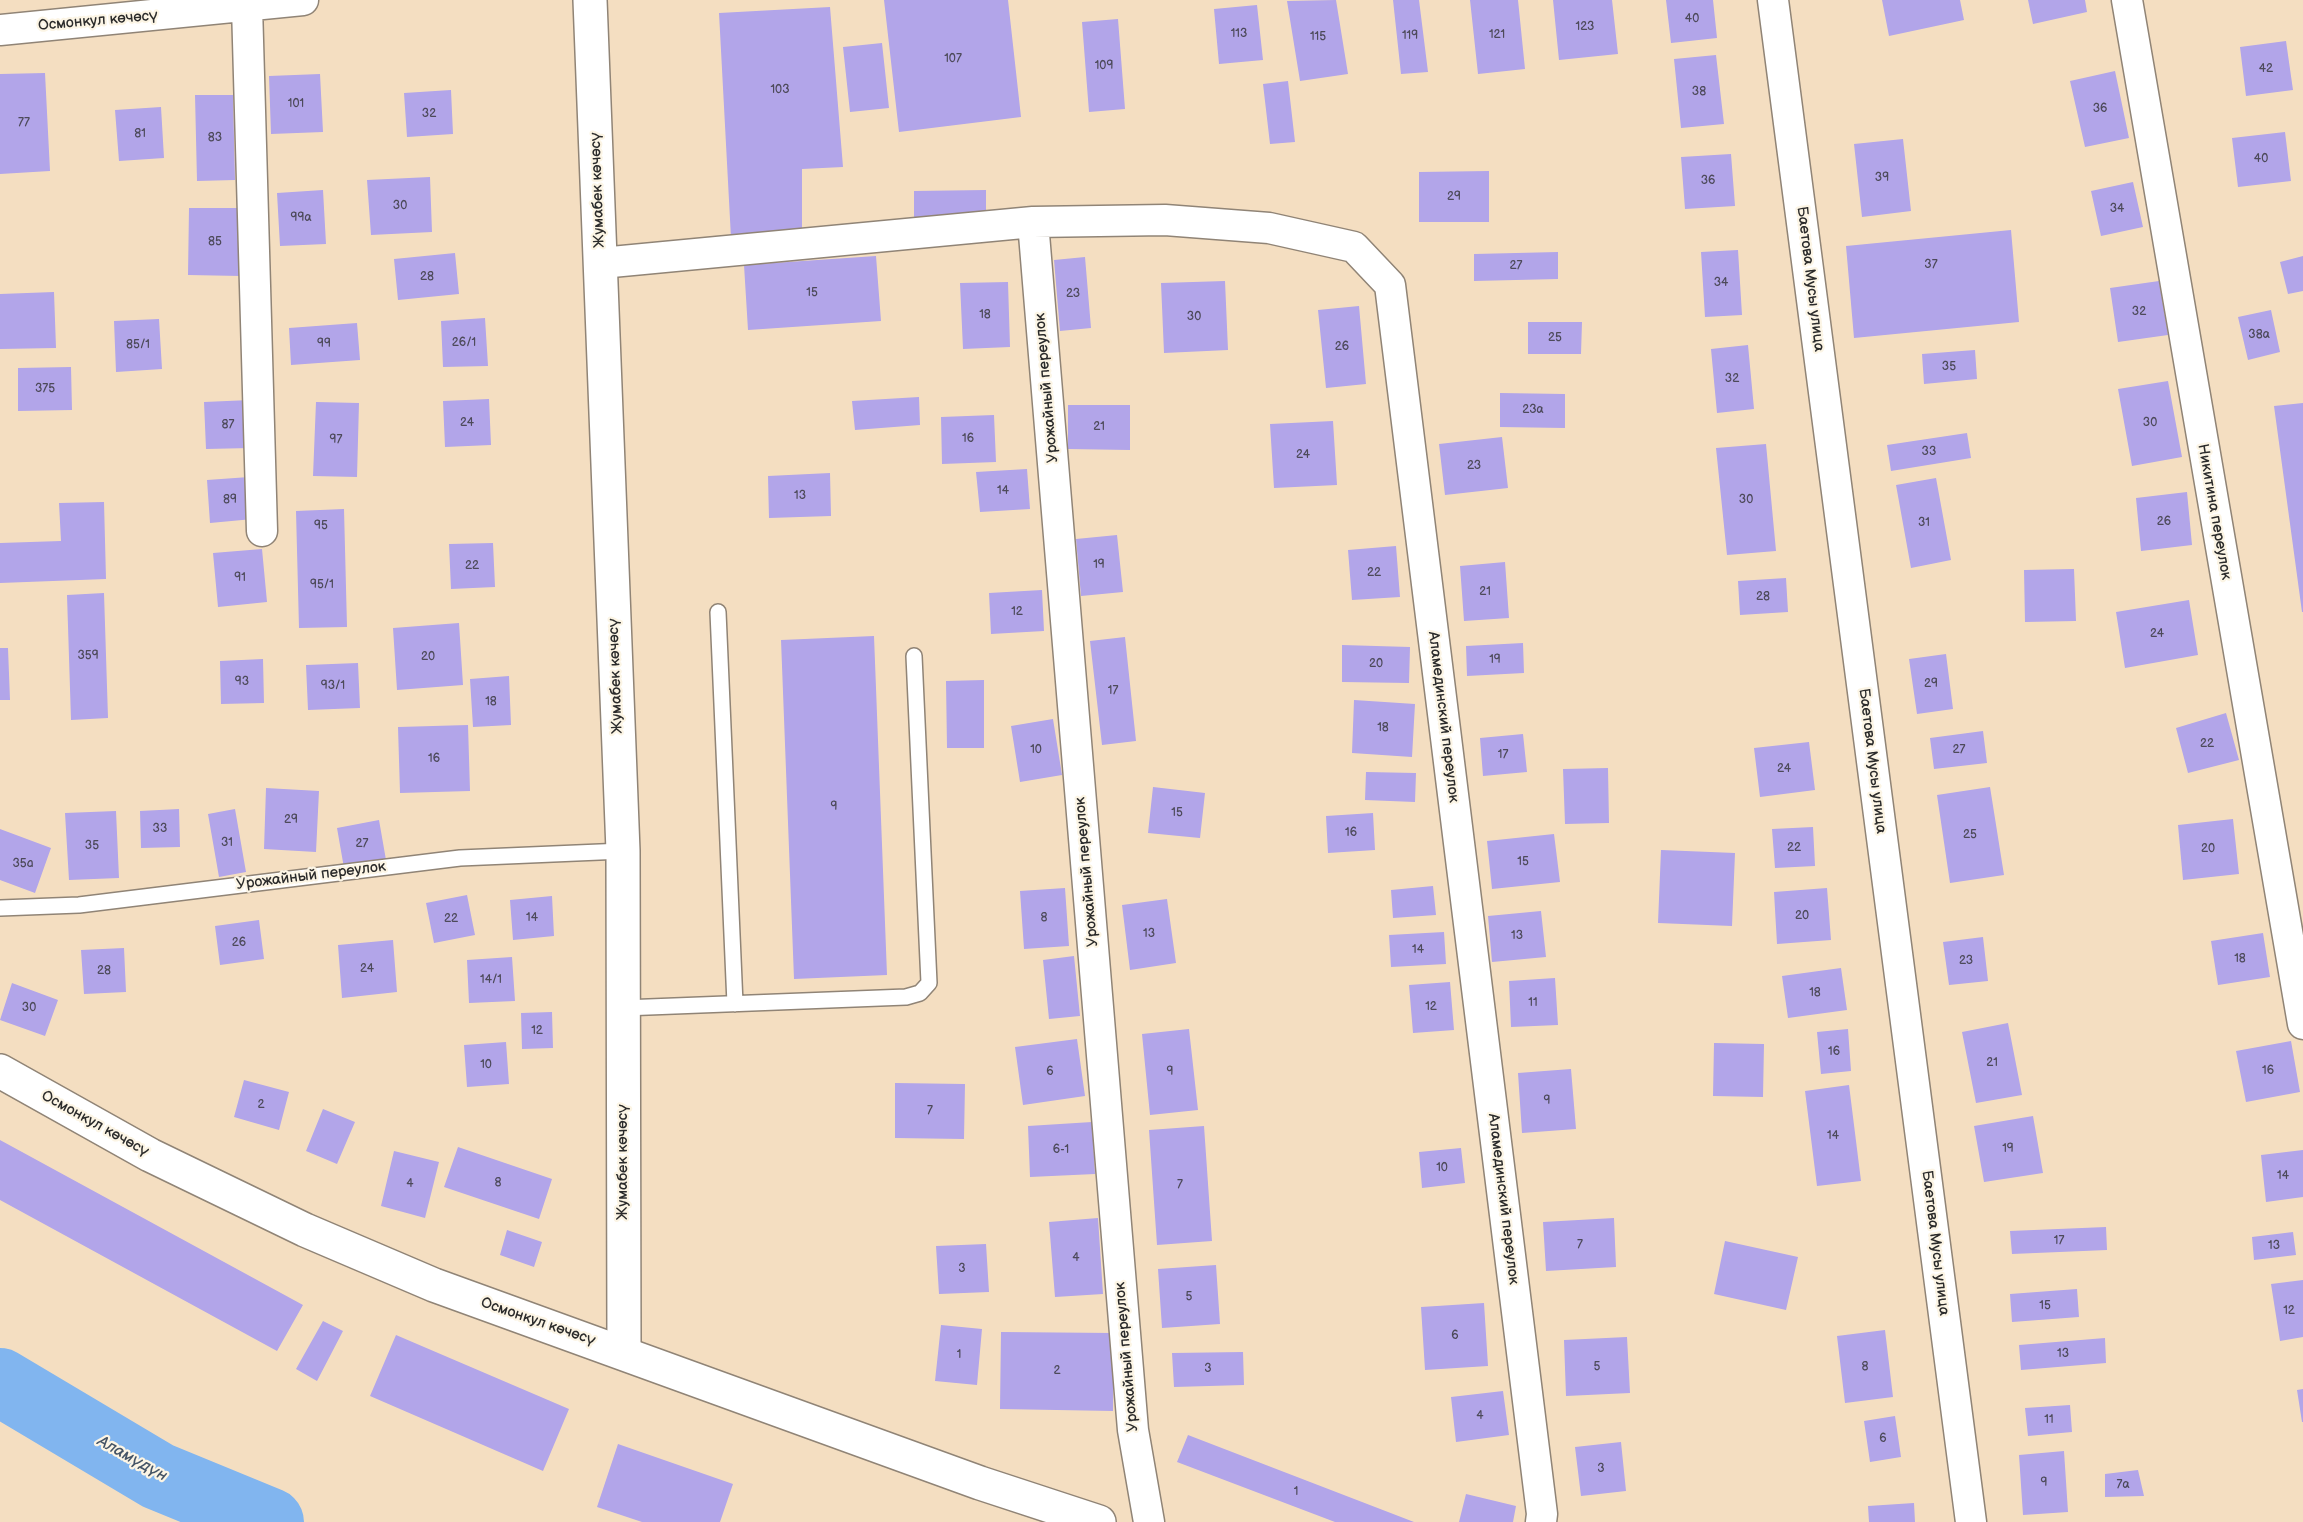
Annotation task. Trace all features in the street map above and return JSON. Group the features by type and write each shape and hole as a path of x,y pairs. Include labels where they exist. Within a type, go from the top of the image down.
{"street":[{"name":"Осмонкул көчөсү","path":"0,30 210,5 247,6 303,0"},
{"name":"Жумабек көчөсү","path":"590,0 623,851 624,1352"},
{"name":"Баетова Мусы улица","path":"1773,0 1971,1522"},
{"name":"Никитина переулок","path":"2127,0 2299,980 2303,1024"},
{"path":"247,6 262,531"},
{"name":"Аламединский переулок","path":"601,263 1033,222 1165,219 1269,228 1353,247 1390,285 1542,1514 1541,1522"},
{"name":"Урожайный переулок","path":"1033,222 1133,1430 1149,1522"},
{"name":"Осмонкул көчөсү","path":"0,1071 150,1155 305,1230 434,1285 980,1483 1099,1522"}],"lane":[{"path":"718,612 735,1004"},
{"path":"623,1008 906,997 920,993 929,982 914,656"},
{"name":"Урожайный переулок","path":"0,908 79,905 460,858 623,851"}],"building":[{"path":"884,0 1008,0 1021,117 899,132"},
{"path":"1336,0 1348,74 1300,81 1287,1"},
{"path":"1393,0 1419,0 1428,72 1401,74"},
{"path":"1470,0 1518,0 1525,69 1478,74"},
{"path":"1553,0 1612,0 1618,54 1559,60"},
{"path":"1666,0 1713,0 1717,38 1671,43"},
{"path":"1882,0 1960,0 1964,20 1889,36"},
{"path":"2028,0 2085,0 2087,12 2033,24"},
{"path":"1257,5 1263,60 1219,64 1214,9"},
{"path":"830,7 843,167 802,169 802,233 731,238 719,13"},
{"path":"1118,19 1125,109 1089,112 1082,22"},
{"path":"2286,41 2293,90 2246,96 2240,47"},
{"path":"882,43 889,108 850,112 843,47"},
{"path":"1716,55 1724,124 1681,128 1674,59"},
{"path":"2115,71 2129,138 2085,147 2070,81"},
{"path":"45,73 50,171 0,174 0,74"},
{"path":"320,74 323,132 271,134 269,76"},
{"path":"1288,81 1295,142 1270,144 1263,84"},
{"path":"451,90 453,134 407,137 404,93"},
{"path":"195,95 233,95 235,180 197,181"},
{"path":"161,107 164,158 119,161 115,110"},
{"path":"2285,132 2291,181 2238,187 2232,138"},
{"path":"1903,139 1911,211 1862,217 1854,144"},
{"path":"1731,154 1735,206 1685,209 1681,157"},
{"path":"1489,171 1489,222 1419,222 1419,172"},
{"path":"430,177 432,232 371,235 367,180"},
{"path":"2133,182 2143,227 2101,236 2091,191"},
{"path":"323,190 326,244 280,246 277,193"},
{"path":"986,190 986,223 914,224 914,191"},
{"path":"189,208 241,208 241,276 188,275"},
{"path":"2011,230 2019,322 1854,338 1846,246"},
{"path":"1738,250 1742,315 1705,317 1701,252"},
{"path":"1558,252 1558,279 1474,281 1474,254"},
{"path":"455,253 459,294 398,300 394,259"},
{"path":"876,256 881,321 748,330 744,265"},
{"path":"2303,256 2303,291 2288,294 2280,262"},
{"path":"1085,257 1091,328 1060,331 1054,260"},
{"path":"1225,281 1228,350 1164,353 1161,283"},
{"path":"2159,281 2168,335 2118,342 2110,288"},
{"path":"1008,282 1010,347 963,349 960,283"},
{"path":"54,292 56,348 0,349 0,294"},
{"path":"1359,306 1366,384 1326,388 1318,310"},
{"path":"2271,310 2280,352 2248,360 2238,317"},
{"path":"485,318 488,366 443,367 441,321"},
{"path":"159,319 162,369 116,372 114,321"},
{"path":"1528,322 1582,322 1581,354 1528,354"},
{"path":"357,323 360,360 291,365 289,328"},
{"path":"1748,345 1754,409 1717,413 1711,349"},
{"path":"1975,350 1977,379 1924,384 1922,354"},
{"path":"71,367 72,410 18,411 18,368"},
{"path":"2168,381 2182,457 2132,466 2118,389"},
{"path":"1500,393 1565,394 1565,428 1500,427"},
{"path":"919,397 920,425 855,430 852,401"},
{"path":"489,399 491,445 445,447 443,401"},
{"path":"250,400 251,448 206,449 204,402"},
{"path":"316,402 359,403 357,477 313,476"},
{"path":"2303,403 2303,612 2302,612 2274,406"},
{"path":"1068,405 1130,405 1130,450 1068,449"},
{"path":"994,415 996,462 942,464 941,417"},
{"path":"1333,421 1337,485 1274,488 1270,424"},
{"path":"1967,433 1971,458 1891,471 1887,445"},
{"path":"1502,437 1508,488 1445,495 1439,444"},
{"path":"1766,444 1776,551 1727,555 1716,448"},
{"path":"1027,469 1030,509 980,512 976,472"},
{"path":"830,473 831,516 769,518 768,476"},
{"path":"249,477 253,519 210,523 207,480"},
{"path":"1936,478 1951,560 1911,568 1896,485"},
{"path":"2187,492 2192,545 2141,551 2136,498"},
{"path":"104,502 106,579 0,583 0,543 61,541 59,503"},
{"path":"344,509 347,627 299,628 296,511"},
{"path":"1117,535 1123,592 1081,596 1076,539"},
{"path":"493,543 495,587 451,589 449,544"},
{"path":"1396,546 1400,597 1352,600 1348,550"},
{"path":"262,549 267,602 218,607 213,553"},
{"path":"1505,562 1509,618 1464,621 1460,566"},
{"path":"2074,569 2076,621 2025,622 2024,570"},
{"path":"1786,578 1788,612 1740,615 1738,581"},
{"path":"1042,590 1044,631 991,634 989,593"},
{"path":"104,593 108,718 71,720 67,595"},
{"path":"2189,600 2198,655 2125,668 2116,612"},
{"path":"459,623 463,685 397,690 393,628"},
{"path":"874,636 887,975 794,979 781,640"},
{"path":"1125,637 1136,741 1102,745 1090,641"},
{"path":"1523,643 1524,673 1467,676 1466,646"},
{"path":"1342,645 1410,647 1409,683 1342,682"},
{"path":"0,648 8,648 10,700 0,700"},
{"path":"1946,654 1953,709 1917,714 1909,659"},
{"path":"263,659 264,703 221,704 220,661"},
{"path":"358,663 360,708 308,710 306,665"},
{"path":"509,676 511,725 473,727 470,679"},
{"path":"984,680 984,748 947,748 946,681"},
{"path":"1354,700 1415,704 1412,757 1352,753"},
{"path":"2226,713 2239,760 2188,773 2176,728"},
{"path":"1053,719 1062,775 1020,782 1011,726"},
{"path":"468,725 470,791 400,793 398,727"},
{"path":"1983,731 1987,763 1934,769 1930,738"},
{"path":"1523,734 1527,772 1483,776 1480,738"},
{"path":"1809,742 1815,790 1760,797 1754,748"},
{"path":"1608,768 1609,823 1565,824 1563,769"},
{"path":"1366,772 1416,773 1415,802 1365,800"},
{"path":"1153,787 1205,793 1200,838 1148,833"},
{"path":"1990,787 2004,875 1950,883 1937,795"},
{"path":"266,788 319,791 316,852 264,849"},
{"path":"179,809 180,847 141,848 140,811"},
{"path":"235,809 246,872 219,877 208,814"},
{"path":"116,811 119,878 69,880 65,813"},
{"path":"1373,813 1375,850 1328,853 1326,816"},
{"path":"2233,819 2239,874 2183,880 2178,825"},
{"path":"379,820 386,860 344,868 337,828"},
{"path":"1813,827 1815,866 1775,868 1772,829"},
{"path":"0,829 51,848 35,893 0,880"},
{"path":"1554,834 1560,882 1492,889 1487,841"},
{"path":"1661,850 1735,853 1732,926 1658,923"},
{"path":"1433,886 1436,915 1393,918 1391,890"},
{"path":"1065,888 1069,946 1024,949 1020,891"},
{"path":"1827,888 1831,940 1777,944 1774,892"},
{"path":"467,895 475,935 434,943 426,903"},
{"path":"552,896 554,936 513,940 510,900"},
{"path":"1167,899 1176,963 1130,970 1122,905"},
{"path":"1541,911 1546,957 1492,962 1488,916"},
{"path":"259,920 264,959 220,965 215,926"},
{"path":"1444,932 1446,964 1391,967 1389,935"},
{"path":"2263,933 2270,977 2218,985 2211,941"},
{"path":"1983,937 1988,981 1949,985 1943,942"},
{"path":"393,940 397,992 342,998 338,945"},
{"path":"124,948 126,992 84,994 81,950"},
{"path":"1074,956 1080,1016 1049,1019 1043,960"},
{"path":"512,957 515,1001 469,1003 467,960"},
{"path":"1841,968 1847,1010 1788,1018 1782,976"},
{"path":"1555,978 1558,1025 1511,1027 1509,981"},
{"path":"1450,982 1454,1030 1413,1033 1409,985"},
{"path":"12,983 58,1000 45,1036 0,1020"},
{"path":"552,1012 553,1048 522,1049 521,1013"},
{"path":"2008,1023 2022,1095 1976,1103 1962,1032"},
{"path":"1189,1029 1198,1110 1150,1115 1142,1034"},
{"path":"1848,1029 1851,1071 1821,1074 1817,1032"},
{"path":"1077,1039 1085,1096 1023,1105 1015,1047"},
{"path":"2291,1041 2300,1092 2246,1102 2236,1051"},
{"path":"506,1042 509,1084 467,1087 464,1045"},
{"path":"1714,1043 1764,1044 1763,1097 1713,1096"},
{"path":"1571,1069 1576,1129 1522,1133 1518,1073"},
{"path":"244,1080 289,1092 279,1130 234,1117"},
{"path":"895,1083 965,1084 964,1139 895,1138"},
{"path":"1849,1085 1861,1181 1817,1186 1805,1091"},
{"path":"323,1109 355,1122 337,1164 306,1151"},
{"path":"2033,1116 2043,1173 1984,1182 1974,1126"},
{"path":"1092,1122 1095,1174 1030,1177 1028,1126"},
{"path":"1204,1126 1212,1241 1157,1245 1149,1130"},
{"path":"0,1140 303,1305 277,1351 0,1200"},
{"path":"458,1147 552,1179 539,1219 444,1187"},
{"path":"1461,1148 1465,1183 1422,1188 1419,1152"},
{"path":"2303,1150 2303,1197 2266,1202 2261,1155"},
{"path":"394,1151 439,1162 425,1218 381,1206"},
{"path":"1098,1218 1103,1294 1055,1297 1049,1222"},
{"path":"1614,1218 1616,1267 1546,1271 1543,1222"},
{"path":"2106,1227 2107,1250 2012,1254 2010,1231"},
{"path":"507,1230 542,1242 534,1267 500,1255"},
{"path":"2293,1232 2296,1255 2254,1260 2252,1237"},
{"path":"1725,1241 1798,1257 1786,1310 1714,1294"},
{"path":"986,1244 989,1292 939,1294 936,1246"},
{"path":"1216,1265 1220,1324 1162,1328 1158,1269"},
{"path":"2303,1280 2303,1337 2280,1341 2271,1284"},
{"path":"2077,1289 2079,1317 2012,1322 2010,1294"},
{"path":"1484,1303 1488,1366 1425,1370 1421,1307"},
{"path":"323,1321 343,1331 317,1381 296,1369"},
{"path":"941,1325 982,1329 977,1385 935,1381"},
{"path":"1885,1330 1893,1397 1845,1403 1837,1336"},
{"path":"1001,1332 1114,1333 1113,1411 1000,1409"},
{"path":"396,1335 569,1409 543,1471 370,1396"},
{"path":"1627,1337 1630,1393 1566,1396 1564,1340"},
{"path":"2105,1338 2106,1363 2021,1370 2019,1345"},
{"path":"1243,1352 1244,1385 1174,1387 1172,1353"},
{"path":"2303,1389 2303,1422 2302,1422 2297,1390"},
{"path":"1503,1391 1509,1435 1456,1442 1451,1397"},
{"path":"2070,1405 2072,1432 2028,1436 2025,1408"},
{"path":"1895,1416 1901,1457 1870,1462 1864,1421"},
{"path":"1188,1435 1414,1522 1335,1522 1177,1462"},
{"path":"1621,1442 1626,1491 1581,1496 1575,1447"},
{"path":"618,1444 733,1484 720,1522 642,1522 597,1507"},
{"path":"2064,1451 2068,1512 2023,1515 2019,1455"},
{"path":"2138,1470 2144,1496 2105,1497 2105,1474"},
{"path":"1466,1494 1516,1506 1513,1522 1459,1522"},
{"path":"1914,1503 1915,1522 1869,1522 1868,1506"}],"waterway":[{"name":"Аламүдүн","path":"0,1382 158,1476 270,1522"}]}
